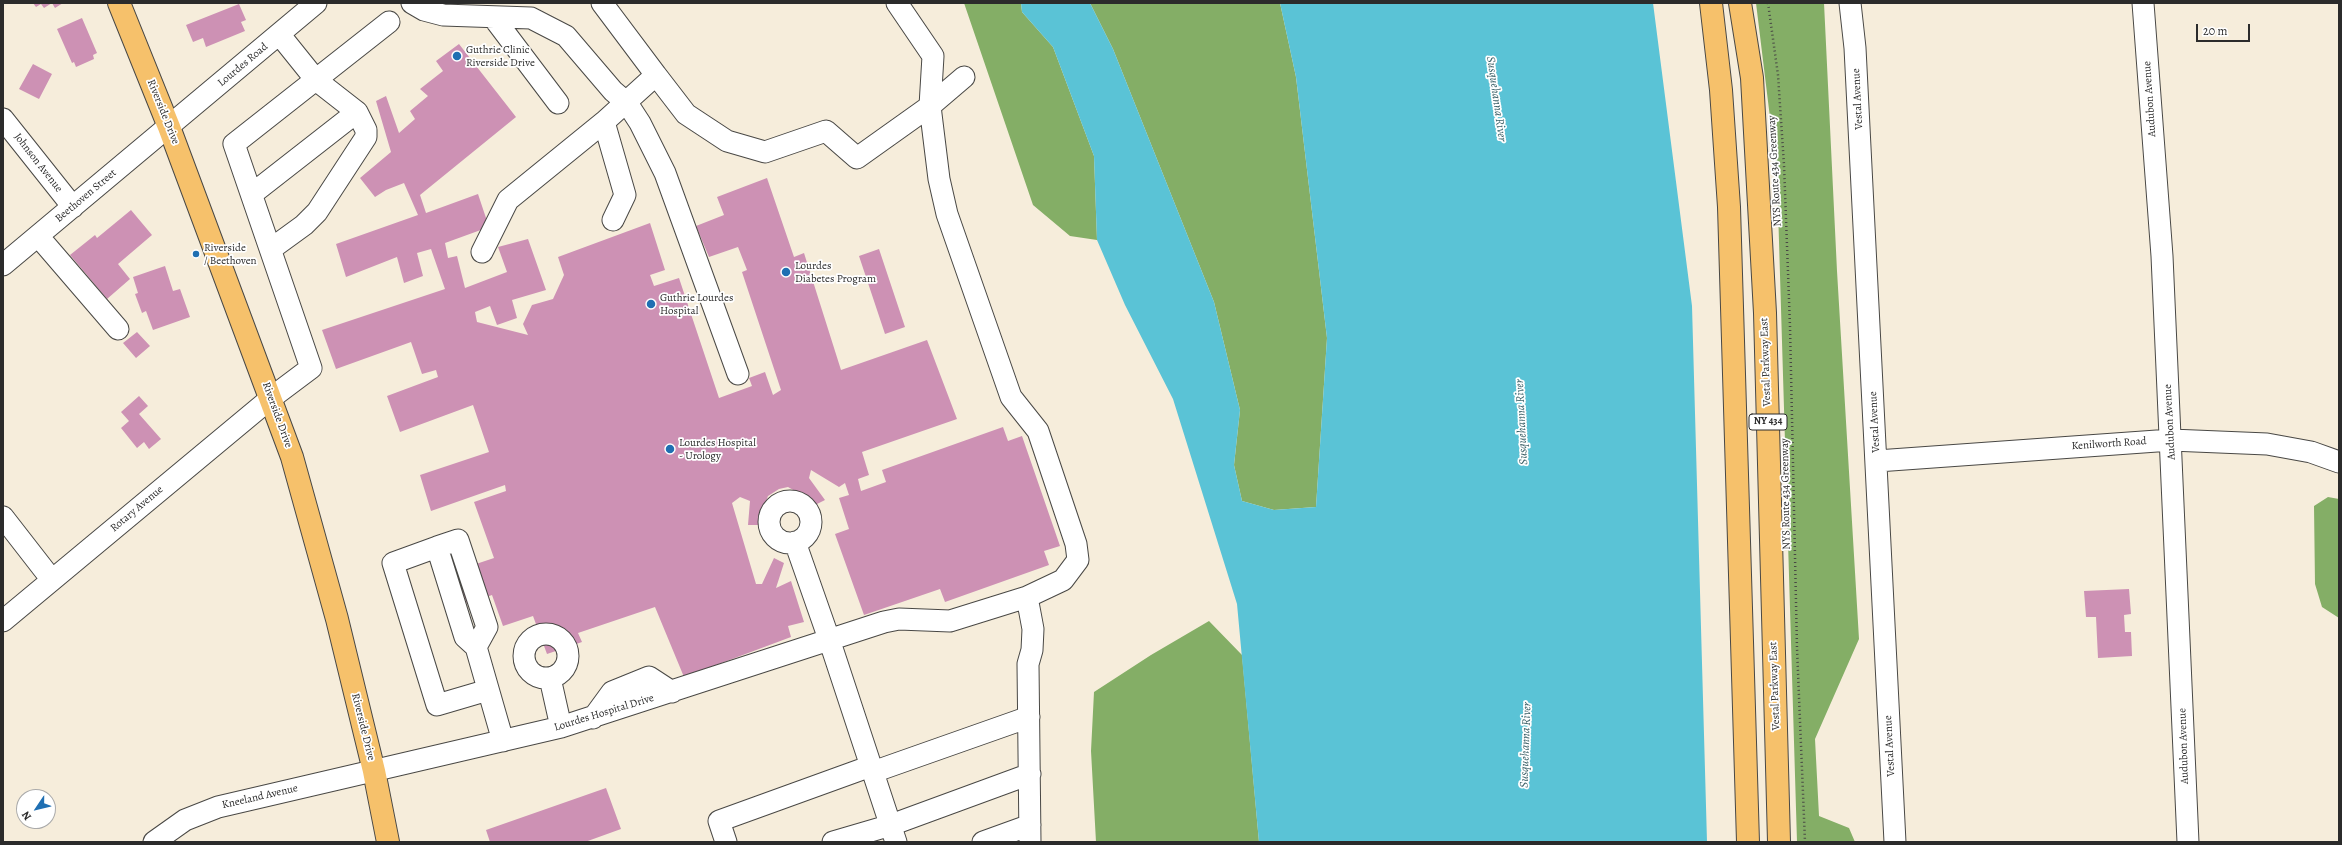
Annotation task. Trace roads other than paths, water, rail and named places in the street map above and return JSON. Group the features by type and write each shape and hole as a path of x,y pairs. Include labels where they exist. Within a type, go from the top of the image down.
{"main road":[{"name":"Riverside Drive","path":"119,3 169,127 292,457 334,612 374,771 388,842"},
{"name":"NY 434","path":"1711,3 1721,90 1730,206 1748,842"},
{"name":"Vestal Parkway East","path":"1740,3 1752,78 1764,314 1779,842"}],"street":[{"name":"Lourdes Road","path":"169,127 316,3"},
{"path":"412,3 424,10 443,15 531,18 566,36 613,91 627,103 640,123 665,173 738,374"},
{"path":"602,3 686,114 727,141 765,152 826,131 857,158 930,106 964,77"},
{"path":"897,3 933,56 930,106"},
{"name":"Vestal Avenue","path":"1850,3 1856,56 1895,842"},
{"name":"Audubon Avenue","path":"2144,3 2162,264 2188,842"},
{"path":"493,17 558,103"},
{"path":"279,34 316,80 357,112 366,130 364,143 317,212 304,225 271,248 234,144 316,80 389,22"},
{"path":"482,252 508,200 627,103 656,75"},
{"name":"Lourdes Hospital Drive","path":"374,771 561,727 593,718 829,639 899,619 950,621 1027,596 1063,580 1078,560 1076,544 1050,490 1038,431 1011,397 950,221 939,179 930,106"},
{"path":"252,194 357,112"},
{"name":"Johnson Avenue","path":"3,119 72,207"},
{"path":"604,122 625,195 613,220"},
{"name":"Beethoven Street","path":"3,265 169,127"},
{"path":"38,236 118,329"},
{"name":"Rotary Avenue","path":"3,621 271,398 311,368 271,248"},
{"name":"Kenilworth Road","path":"1877,461 2171,440 2267,444 2311,452 2339,462"},
{"path":"3,517 52,580"},
{"path":"795,542 829,639 893,834"},
{"path":"488,690 437,705 393,563 437,548 466,637 476,647 503,741"},
{"path":"983,842 1030,833 1028,664 1032,650 1033,629 1027,596"},
{"path":"550,678 561,727"},
{"path":"726,842 719,821 1029,717"},
{"name":"Kneeland Avenue","path":"154,842 184,820 218,807 374,771"},
{"path":"833,842 893,834 1030,774"}],"water":[{"name":"Susquehanna River","path":"1021,3 1090,3 1113,49 1214,302 1240,410 1234,465 1242,501 1274,510 1316,507 1327,338 1296,77 1280,3 1653,3 1692,306 1707,842 1259,842 1237,604 1173,399 1125,305 1097,240 1094,156 1053,47 1022,12"}],"place":[{"name":"Guthrie Clinic Riverside Drive","path":"457,56"},
{"name":"Riverside / Beethoven","path":"196,254"},
{"name":"Lourdes Diabetes Program","path":"786,272"},
{"name":"Guthrie Lourdes Hospital","path":"651,304"},
{"name":"Lourdes Hospital - Urology","path":"670,449"}]}
